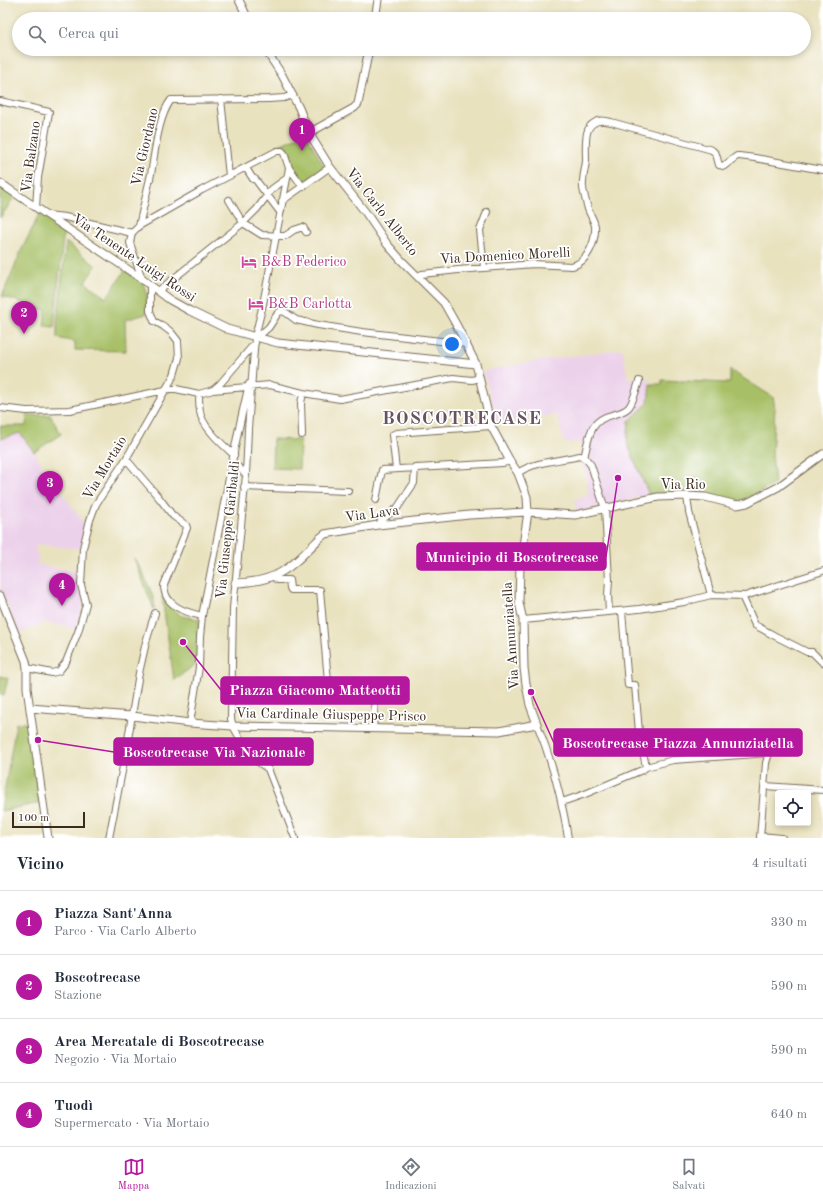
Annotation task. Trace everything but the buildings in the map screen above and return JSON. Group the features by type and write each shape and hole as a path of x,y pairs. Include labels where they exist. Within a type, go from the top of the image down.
{"street":[{"path":"239,0 245,12"},
{"path":"376,12 378,0"},
{"name":"Via Carlo Alberto","path":"270,56 293,95 309,133 330,167 366,213 387,244 444,303 467,344 476,364"},
{"path":"309,133 354,108 358,104 368,56"},
{"name":"Via Giordano","path":"139,226 161,123 166,106 171,100 284,98 293,95"},
{"path":"221,99 229,176"},
{"name":"Via Balzano","path":"0,101 49,112 38,178 36,207"},
{"name":"Via Domenico Morelli","path":"418,276 422,274 441,272 534,264 572,266 576,265 586,257 592,246 595,226 585,198 583,181 586,161 587,132 590,126 597,121 601,120 611,122 712,150 716,154 719,165 724,166 739,156 823,170"},
{"path":"142,279 130,243 132,233 139,226 202,190 277,151 282,151 284,153 289,168 303,187"},
{"path":"282,201 330,167"},
{"path":"246,168 280,212"},
{"path":"190,723 199,667 202,616 232,461 250,386 256,339 289,168"},
{"path":"158,290 243,223 257,209 272,189 286,178"},
{"name":"Via Tenente Luigi Rossi","path":"0,183 158,290 170,300 227,329 256,339 278,343 476,364"},
{"path":"229,200 243,223 259,233 285,236 294,230 303,227 306,232"},
{"path":"484,268 480,230 486,212"},
{"path":"47,215 65,217 132,233"},
{"name":"Via Mortaio","path":"27,668 52,673 60,671 66,662 78,632 86,604 81,585 83,548 90,520 96,504 126,459 174,375 179,358 178,341 171,332 154,321 150,311 150,285"},
{"path":"213,390 220,384 256,339 269,327 281,311 285,312 296,320 318,325 362,332 467,344"},
{"name":"Via Annunziatella","path":"476,364 491,426 510,461 518,472 527,497 528,512 520,566 519,603 523,620 524,668 530,705 537,724"},
{"path":"0,408 27,411 70,410 176,389 199,394 213,390 270,385 340,399 453,378 472,380 480,378"},
{"path":"584,458 590,434 595,423 607,416 620,413 629,408 639,381"},
{"name":"Via Giuseppe Garibaldi","path":"233,726 231,708 232,608 248,453 250,386"},
{"path":"302,435 301,403 304,393"},
{"path":"199,394 200,414 203,421 219,442 234,454"},
{"path":"396,469 392,434 491,426"},
{"name":"Via Rio","path":"528,512 574,515 658,497 687,496 705,497 737,505 747,503 778,487 823,454"},
{"path":"518,472 533,466 580,456 591,464 605,509 609,580 609,612"},
{"path":"126,459 173,516 186,525 187,528 164,585 164,592 180,610 186,613 202,616"},
{"path":"232,461 246,475"},
{"path":"376,500 382,470 503,463 510,461"},
{"path":"378,526 382,520 398,507 414,483 415,467"},
{"path":"244,487 348,491"},
{"path":"687,496 689,512 711,595"},
{"name":"Via Lava","path":"235,584 251,583 279,575 291,566 325,534 469,515 528,512"},
{"path":"523,620 622,611 684,602 711,595 742,596 823,570"},
{"path":"273,576 277,580 289,580 291,590 320,590 328,681"},
{"path":"0,596 26,661 27,688 48,838"},
{"path":"742,596 755,625 774,636 808,652 812,652 823,663"},
{"path":"622,611 628,685 635,685 638,732 646,767"},
{"path":"109,838 146,642 155,613"},
{"path":"298,682 328,681 366,683 370,687 375,700 373,729"},
{"name":"Via Cardinale Giuspeppe Prisco","path":"30,708 233,726 499,730 537,724"},
{"path":"537,724 546,747 562,802 568,838"},
{"path":"233,726 250,756 268,769 295,838"},
{"path":"562,802 585,794 646,767 673,760 769,753 766,763 760,837 782,838"},
{"path":"192,759 241,760 250,756"},
{"path":"765,786 823,790"}],"shaded area":[{"path":"622,349 628,378 650,379 648,402 629,421 627,443 649,495 576,512 575,499 589,496 580,442 564,443 557,415 497,421 483,371 531,362"},
{"path":"20,433 86,526 81,549 36,544 35,553 39,553 37,564 80,572 84,603 77,629 44,622 19,634 0,587 0,439"}],"green space":[{"path":"301,123 325,168 303,182 289,161 290,153 287,147 282,147 279,149 277,146 297,137 299,135 296,124"},
{"path":"0,186 15,196 0,218"},
{"path":"40,213 64,229 54,327 44,326 46,310 24,305 24,303 2,296 22,249"},
{"path":"66,242 96,266 85,282 106,298 125,271 143,283 147,295 146,314 125,320 126,351 75,350 75,342 57,338 57,323"},
{"path":"730,370 773,397 775,408 772,454 775,484 739,502 730,501 708,494 689,492 649,495 627,443 629,421 648,403 650,384 662,384 662,380 730,383"},
{"path":"27,415 50,415 61,434 34,452 20,433 1,439 0,426 26,426"},
{"path":"273,439 300,440 299,469 272,468"},
{"path":"134,558 142,571 154,598 154,610"},
{"path":"162,597 181,616 199,619 196,664 174,680"},
{"path":"0,676 8,678 4,695 0,694"},
{"path":"16,723 30,723 40,803 1,811"}],"place":[{"name":"Piazza Sant'Anna","path":"302,151"},
{"name":"B&B Federico","path":"249,262"},
{"name":"B&B Carlotta","path":"256,304"},
{"name":"Boscotrecase","path":"24,334"},
{"name":"Municipio di Boscotrecase","path":"618,478"},
{"name":"Area Mercatale di Boscotrecase","path":"50,504"},
{"name":"Tuodì","path":"62,606"},
{"name":"Piazza Giacomo Matteotti","path":"183,642"},
{"name":"Boscotrecase Piazza Annunziatella","path":"531,692"},
{"name":"Boscotrecase Via Nazionale","path":"38,740"}],"district":[{"name":"BOSCOTRECASE","path":"462,419"}]}
